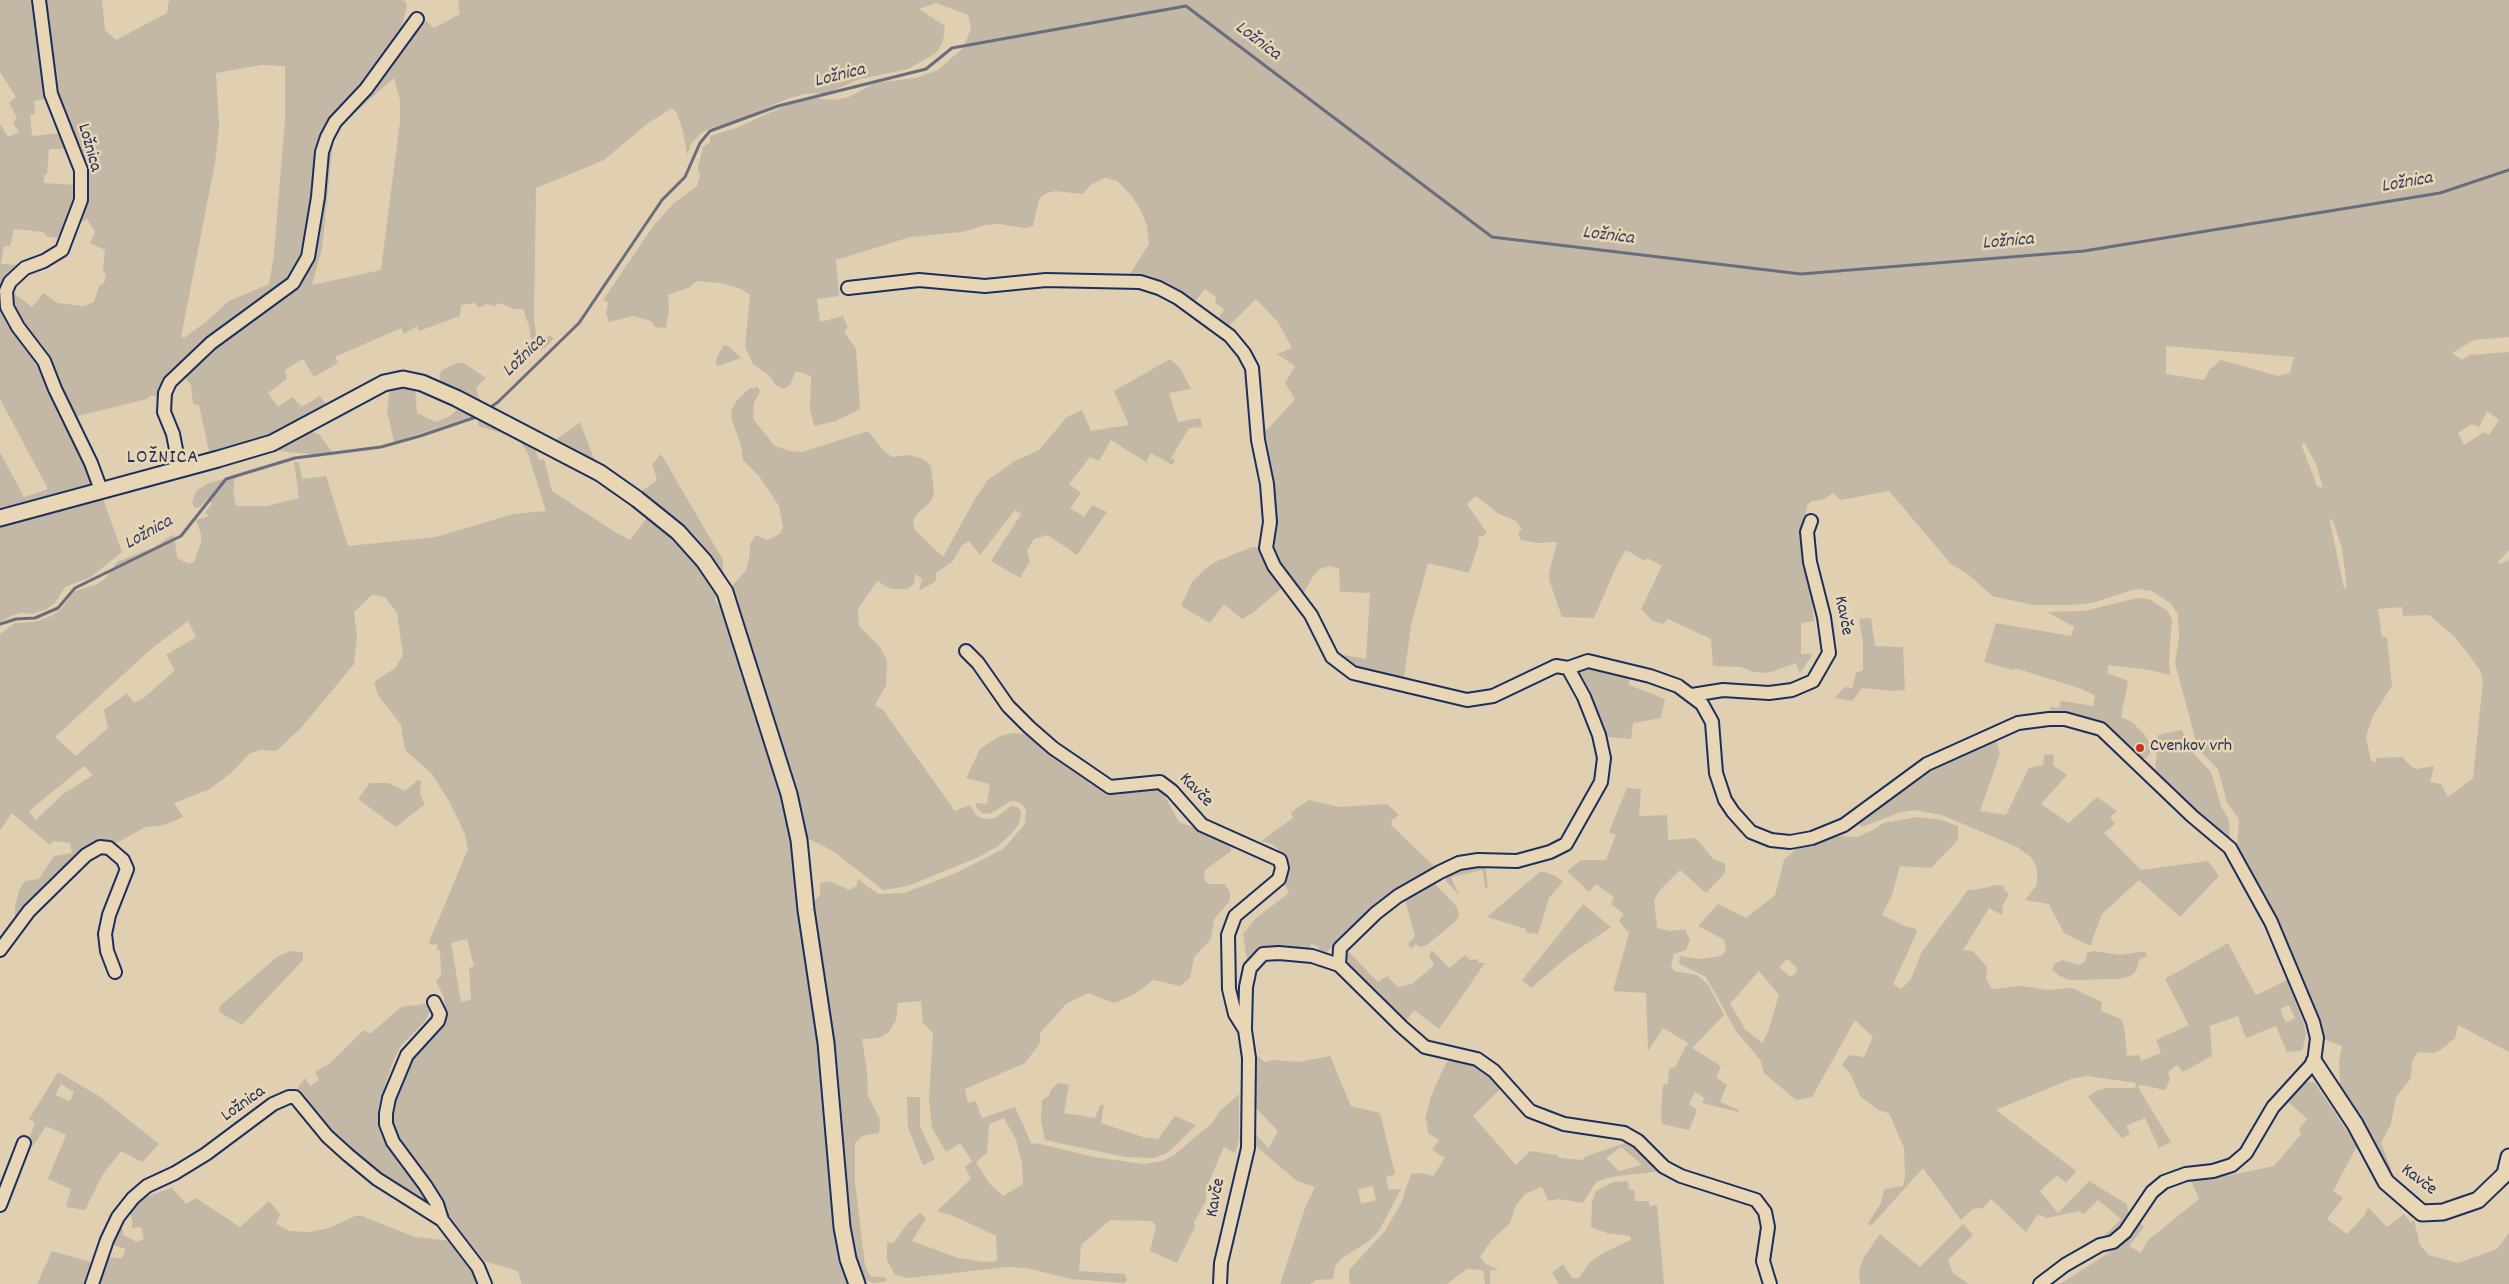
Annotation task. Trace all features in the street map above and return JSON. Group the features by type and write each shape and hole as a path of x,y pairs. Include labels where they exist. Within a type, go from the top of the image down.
{"street":[{"name":"Ložnica","path":"39,0 51,94 81,170 81,200 62,250 44,261 25,268 10,282 6,291 7,307 18,326 44,361 55,389 91,463 101,490"},
{"path":"180,470 173,434 164,412 165,393 170,382 211,343 293,283 308,257 318,197 322,152 327,137 335,122 366,89 417,19"},
{"path":"848,288 919,280 985,286 1046,280 1140,282 1159,288 1178,298 1230,336 1244,352 1252,368 1258,440 1268,494 1270,522 1266,548 1274,566 1311,615 1332,657 1353,673 1467,700 1493,696 1556,666 1568,668 1588,660 1665,681 1692,696 1708,711 1712,722 1720,790 1732,812 1752,832 1771,840 1790,842 1812,838 1844,824 1927,764 2018,723 2036,719 2065,719 2100,729 2236,855 2271,922 2313,1022 2317,1038 2314,1062 2274,1107 2246,1153 2232,1165 2213,1171 2186,1174 2164,1182 2152,1192 2125,1232 2113,1242 2100,1245 2065,1264 2040,1284"},
{"path":"0,518 180,470 272,443 384,383 403,379 422,383 456,398 501,424 600,473 638,499 678,532 704,561 725,592 789,794 799,840 826,1043 842,1227 848,1259 857,1284"},
{"name":"Kavče","path":"1692,696 1723,690 1769,694 1792,690 1813,681 1830,653 1824,617 1810,562 1807,532 1811,521"},
{"name":"Kavče","path":"966,651 978,663 1008,706 1029,727 1053,748 1110,787 1160,782 1172,791 1202,825 1280,860 1282,868 1279,879 1236,916 1228,935 1230,989 1235,1014 1245,1030"},
{"path":"1568,668 1584,697 1599,735 1604,758 1600,782 1566,844 1550,852 1517,861 1478,860 1459,863 1440,872 1398,896 1376,913 1340,948 1339,965 1425,1047 1477,1059 1494,1071 1530,1111 1564,1124 1624,1132 1638,1141 1664,1167 1681,1176 1756,1200 1765,1212 1768,1227 1763,1261 1770,1284"},
{"path":"0,950 28,911 86,855 100,848 109,848 123,860 127,869 109,915 105,934 107,951 115,972"},
{"name":"Kavče","path":"1220,1284 1221,1263 1248,1148 1249,1058 1245,1030 1246,987 1250,968 1263,954 1278,953 1312,956 1339,965"},
{"name":"Ložnica","path":"434,1002 440,1014 438,1021 407,1056 389,1098 386,1124 393,1142 437,1204 442,1220 478,1267 484,1284"},
{"name":"Kavče","path":"2314,1062 2355,1124 2386,1182 2422,1214 2444,1212 2478,1200 2505,1174 2509,1157"},
{"name":"Ložnica","path":"92,1284 110,1232 118,1217 133,1198 147,1186 175,1174 206,1154 273,1104 289,1097 295,1097 327,1136 377,1179 442,1220"},
{"path":"0,1205 24,1143"}],"shaded area":[{"path":"0,0 36,0 48,99 34,101 35,114 30,115 32,136 62,133 70,149 49,149 47,174 44,175 44,183 78,185 79,196 57,238 46,236 43,232 14,229 10,246 4,246 1,264 18,265 10,274 3,291 39,358 92,484 92,488 0,511 0,452 24,497 48,489 0,399 0,124 8,137 19,132 13,123 17,118 9,103 16,97 0,72"},
{"path":"41,0 102,0 105,30 116,40 167,13 169,0 402,0 406,2 407,6 399,37 367,83 330,122 320,141 313,167 309,241 301,268 293,280 217,335 173,372 164,382 162,399 151,395 147,399 70,418 46,359 10,309 8,298 8,291 13,281 21,275 23,276 12,292 32,307 44,293 57,303 84,306 94,302 99,286 104,283 106,276 103,269 105,250 90,243 95,232 87,219 72,226 83,206 85,196 83,170 53,87","holes":["262,65 285,66 285,119 274,254 269,284 229,301 207,321 184,338 181,337 215,163 219,126 216,73"]},
{"path":"460,0 2509,0 2509,337 2474,340 2452,353 2462,360 2469,355 2509,352 2509,550 2498,562 2499,564 2509,560 2509,1052 2458,1025 2455,1038 2442,1049 2435,1053 2418,1052 2412,1061 2411,1078 2396,1097 2391,1124 2381,1143 2391,1168 2391,1181 2334,1096 2340,1084 2339,1062 2342,1046 2313,1035 2261,890 2237,847 2239,820 2227,802 2218,769 2198,749 2175,663 2179,638 2178,614 2170,603 2152,591 2136,589 2092,603 2069,605 2033,605 1992,596 1969,575 1951,564 1889,491 1841,500 1833,493 1822,500 1811,501 1807,506 1804,534 1814,621 1801,623 1801,654 1813,654 1800,673 1796,663 1768,673 1753,672 1741,667 1713,666 1711,639 1668,619 1663,624 1653,621 1641,609 1662,566 1647,558 1645,561 1626,550 1617,565 1594,618 1562,617 1549,580 1557,542 1538,543 1521,540 1518,534 1522,529 1516,521 1499,514 1476,496 1467,504 1487,533 1482,537 1479,535 1478,546 1469,573 1428,563 1411,625 1404,679 1353,668 1333,653 1366,659 1370,593 1340,592 1339,568 1329,566 1320,569 1313,576 1301,598 1274,560 1257,429 1268,429 1295,399 1285,383 1295,366 1277,354 1292,348 1278,322 1256,299 1225,330 1216,321 1224,310 1215,302 1216,297 1205,289 1192,305 1126,280 1149,244 1147,226 1141,211 1131,195 1117,181 1105,178 1092,184 1082,194 1056,191 1046,193 1039,199 1033,226 1025,228 999,224 986,225 962,232 910,237 836,260 839,296 817,299 820,322 843,316 848,328 844,332 856,349 860,409 836,421 814,426 810,408 811,376 796,371 790,385 783,389 775,384 770,376 753,364 745,347 750,295 741,289 720,283 697,281 690,287 668,295 669,311 666,328 655,327 651,321 633,316 609,322 606,313 608,303 603,300 654,225 674,203 697,186 700,176 698,168 703,147 710,142 710,136 736,128 789,104 814,98 835,100 849,97 875,83 916,78 938,70 963,48 971,29 968,15 936,3 919,9 945,26 943,41 936,53 908,69 860,79 827,93 804,94 787,99 732,123 711,128 700,134 691,144 687,155 683,131 677,113 672,108 647,124 604,160 536,188 534,320 537,340 550,336 554,338 546,347 533,352 529,326 523,309 513,309 501,303 494,306 487,304 479,308 475,303 461,305 460,316 419,331 417,326 404,334 401,328 335,357 338,363 314,377 303,359 285,370 287,379 268,393 278,407 292,397 302,407 320,396 327,406 275,434 210,456 199,405 193,404 191,385 185,378 218,345 285,298 298,285 318,237 330,136 411,34 425,20 434,28 460,14 458,3","holes":["394,78 400,100 400,121 381,270 312,285 322,249 334,131","2166,346 2294,357 2290,373 2278,376 2221,360 2210,369 2204,380 2166,374","2487,411 2499,420 2489,435 2484,432 2464,445 2458,433 2472,424 2479,427","2304,442 2316,464 2323,488 2317,486 2302,446","2332,518 2342,548 2347,589 2344,588 2330,522","2402,607 2403,616 2429,615 2455,637 2480,670 2483,681 2473,778 2448,797 2441,784 2430,782 2434,766 2416,769 2402,757 2376,758 2376,762 2371,761 2366,738 2368,730 2374,714 2392,686 2387,637 2382,637 2378,609"]},
{"path":"723,345 728,346 741,358 718,366 715,362"},
{"path":"1170,359 1180,368 1191,389 1169,393 1178,422 1201,418 1202,427 1189,428 1171,458 1175,460 1172,465 1151,453 1146,462 1111,440 1099,461 1090,457 1069,484 1081,493 1070,508 1084,517 1092,505 1107,512 1077,555 1048,535 1034,539 1027,551 1030,561 1020,578 991,561 1021,514 1015,510 980,555 969,541 962,545 952,562 936,573 936,580 919,591 922,579 915,574 914,584 907,589 891,589 877,581 858,609 859,626 880,647 887,660 886,685 875,705 883,710 955,811 970,805 977,816 985,819 995,818 1011,806 1018,807 1021,812 1019,824 1010,835 998,846 979,857 908,886 883,890 833,851 803,836 728,591 746,570 750,544 756,535 767,540 780,534 783,527 779,506 759,476 743,460 741,445 732,421 731,411 737,400 750,388 758,387 760,392 754,403 753,419 775,446 790,451 802,452 868,431 884,451 892,457 909,455 923,459 931,466 934,494 931,501 916,515 913,522 915,530 943,557 976,497 988,480 1015,461 1039,450 1067,417 1082,410 1091,431 1129,425 1114,391"},
{"path":"457,363 464,363 486,378 476,388 478,396 485,406 441,383 439,375 442,370"},
{"path":"409,386 415,388 417,413 436,422 450,416 460,407 475,415 394,442 387,411 390,388"},
{"path":"479,417 533,444 539,460 544,459 552,491 630,540 649,515 696,560 717,592 715,600 727,616 769,747 789,826 820,1041 850,1284 522,1284 518,1271 477,1259 454,1231 397,1143 389,1109 403,1074 418,1048 441,1028 445,1018 444,997 436,981 441,975 440,950 437,950 437,944 431,945 429,942 468,849 465,834 449,801 432,774 405,750 401,725 378,695 374,682 395,668 403,655 397,613 385,597 372,595 354,612 357,637 354,664 301,728 276,751 260,750 249,754 231,773 208,790 174,803 183,817 164,825 146,827 114,844 93,846 15,919 15,906 20,888 25,881 39,879 54,856 72,853 70,843 54,841 50,845 12,813 0,830 0,634 15,623 35,622 51,616 61,609 75,591 97,584 105,579 117,562 154,547 174,534 177,558 189,564 194,562 201,543 201,534 196,520 209,516 205,512 212,504 207,499 200,507 195,508 192,502 197,490 209,483 235,476 233,490 236,506 267,506 299,498 294,462 299,462 302,479 326,476 348,546 436,537 513,514 546,511 528,454 521,443 511,436 478,426","holes":["188,621 196,637 166,655 175,670 145,697 134,703 127,693 104,710 108,728 76,756 55,737 151,649","84,766 93,775 63,794 36,820 29,811","467,939 474,966 469,968 471,1000 461,1002 451,943"]},
{"path":"580,422 595,461 554,441"},
{"path":"308,430 320,435 332,452 318,455 279,451 283,443"},
{"path":"661,454 723,560 723,575 639,493 657,480 652,464"},
{"path":"102,496 122,552 91,577 65,587 55,603 47,609 32,614 21,613 0,622 0,523"},
{"path":"1252,547 1257,547 1271,571 1284,586 1254,612 1242,619 1224,604 1210,623 1181,606 1192,582 1206,568 1217,561"},
{"path":"2137,598 2149,599 2168,611 2172,620 2169,660 2170,675 2150,670 2109,665 2107,673 2128,681 2121,717 2132,722 2145,735 2150,744 2150,754 2147,758 2141,758 2117,737 2049,714 2050,707 2059,708 2061,701 2093,706 2095,696 2082,689 2015,668 2013,670 1984,662 1996,623 2071,636 2074,627 2047,612 2084,611"},
{"path":"1871,618 1875,646 1903,647 1905,690 1892,691 1862,688 1852,701 1834,698 1845,687 1852,688 1856,673 1863,670 1863,642 1859,619"},
{"path":"1584,665 1630,677 1629,685 1665,699 1661,718 1633,723 1631,739 1598,736 1575,671"},
{"path":"2182,730 2191,751 2211,772 2221,806 2229,820 2230,842 2155,774 2158,735"},
{"path":"1013,733 1025,734 1091,784 1108,790 1156,785 1163,793 1179,822 1231,841 1231,851 1205,870 1204,874 1205,881 1209,884 1225,884 1230,892 1230,901 1214,919 1211,939 1194,957 1190,978 1180,986 1153,980 1135,994 1114,1003 1088,993 1066,1004 1040,1033 1040,1043 1025,1063 965,1089 968,1103 976,1101 982,1118 1015,1107 1032,1145 1036,1143 1094,1157 1143,1164 1162,1161 1173,1156 1211,1124 1220,1111 1239,1094 1239,1139 1235,1153 1224,1147 1207,1186 1206,1201 1194,1222 1195,1227 1177,1263 1150,1251 1156,1226 1152,1221 1110,1220 1081,1245 1079,1271 1125,1274 1127,1280 1124,1283 1071,1279 1026,1268 1008,1267 908,1278 895,1275 887,1260 887,1242 893,1243 908,1223 920,1213 926,1218 912,1241 958,1258 983,1262 997,1261 996,1236 956,1217 937,1211 971,1179 965,1167 972,1161 960,1143 946,1152 932,1128 929,1098 933,1033 923,1023 921,1001 898,1003 896,1020 889,1032 879,1038 862,1039 867,1072 868,1096 880,1119 879,1133 862,1136 855,1143 855,1183 865,1265 870,1276 886,1278 887,1281 874,1283 866,1280 862,1275 852,1247 833,1040 812,903 820,895 820,883 830,881 849,890 856,886 858,879 878,894 904,893 954,874 1003,849 1025,824 1026,811 1022,804 1015,801 1009,802 990,814 982,813 976,807 976,803 987,804 990,784 966,778 980,749 1000,736","holes":["1004,1118 1016,1140 1022,1163 1023,1184 1003,1196 990,1184 976,1162 987,1153 989,1124"]},
{"path":"1996,740 2000,754 1980,811 2006,815 2029,768 2043,765 2044,755 2054,754 2053,765 2067,775 2041,804 2069,823 2097,797 2117,811 2110,817 2115,824 2104,833 2141,870 2208,861 2219,876 2180,917 2139,880 2102,914 2090,946 2064,933 2049,904 2025,900 2037,885 2037,868 2031,857 2017,847 1942,815 1914,810 1898,813 1862,827 1860,826 1860,822 1939,766"},
{"path":"418,780 421,781 420,795 425,804 396,827 358,799 370,783 389,783 405,791"},
{"path":"1627,788 1641,789 1639,816 1667,815 1668,840 1696,838 1714,860 1725,863 1725,873 1706,893 1680,870 1659,891 1654,900 1657,928 1670,931 1685,929 1690,940 1686,950 1674,954 1671,966 1674,971 1697,975 1703,980 1709,986 1724,1015 1692,1048 1721,1066 1716,1077 1727,1085 1720,1102 1739,1110 1738,1112 1702,1103 1705,1098 1695,1092 1689,1104 1697,1110 1689,1130 1662,1124 1661,1113 1663,1085 1668,1084 1669,1069 1675,1067 1688,1043 1663,1028 1648,1051 1646,993 1613,991 1629,933 1619,921 1624,914 1611,904 1614,897 1596,884 1589,892 1567,871 1581,860 1606,860 1616,835 1609,832"},
{"path":"1309,800 1340,807 1387,804 1399,815 1392,820 1391,825 1437,869 1360,921 1343,934 1326,953 1316,955 1319,947 1311,944 1309,952 1296,949 1295,946 1271,947 1251,954 1247,962 1243,934 1256,918 1289,893 1283,881 1289,869 1284,855 1272,844 1261,841 1293,818 1291,812"},
{"path":"1918,817 1942,820 1958,826 1957,841 1931,868 1900,866 1892,895 1882,915 1907,927 1915,928 1917,932 1893,984 1901,989 1911,979 1921,953 1968,890 1996,885 2004,886 2004,889 2009,894 2003,905 2002,915 1989,908 1963,950 1973,951 1987,967 1986,979 1992,989 2021,986 2047,990 2072,988 2102,1002 2101,1011 2121,1019 2124,1026 2127,1056 2139,1055 2141,1061 2161,1053 2156,1040 2189,1025 2165,979 2228,943 2255,994 2259,994 2287,980 2304,1024 2306,1034 2303,1048 2300,1051 2287,1052 2276,1026 2246,1038 2238,1016 2210,1026 2212,1056 2183,1072 2177,1065 2168,1072 2170,1079 2165,1090 2141,1085 2138,1087 2171,1142 2159,1148 2145,1118 2126,1126 2130,1134 2122,1138 2088,1097 2096,1091 2106,1088 2135,1088 2136,1083 2087,1076 2071,1079 1996,1110 2076,1171 2066,1183 2057,1175 2040,1191 2058,1213 2089,1181 2127,1204 2128,1213 2132,1214 2117,1235 2098,1253 2061,1277 2061,1273 2093,1247 2121,1219 2098,1200 2084,1214 2079,1211 2047,1218 2038,1214 2026,1232 1991,1199 1983,1208 1973,1209 1961,1220 1923,1168 1871,1226 1868,1223 1881,1203 1884,1189 1903,1186 1905,1177 1904,1148 1889,1113 1878,1110 1860,1096 1850,1073 1842,1065 1849,1055 1864,1057 1873,1037 1855,1020 1812,1097 1796,1100 1764,1073 1761,1061 1736,1031 1706,977 1679,964 1680,956 1701,959 1721,956 1726,950 1724,940 1698,926 1718,904 1746,918 1775,895 1784,860 1800,845 1841,836 1857,837 1883,823","holes":["1787,959 1796,967 1797,972 1790,977 1779,967","1759,971 1779,995 1768,1032 1762,1043 1745,1029 1730,1004","2289,1005 2295,1018 2286,1023 2280,1009"]},
{"path":"1485,864 1488,888 1485,889 1483,870 1451,877 1459,895 1446,881 1445,875 1455,869"},
{"path":"1541,871 1556,876 1563,882 1549,898 1538,934 1527,933 1526,929 1487,917"},
{"path":"1432,881 1457,907 1459,915 1456,921 1427,945 1420,947 1416,944 1411,949 1408,944 1415,936 1404,896"},
{"path":"1583,904 1611,927 1570,955 1531,988 1522,980"},
{"path":"1343,946 1378,982 1387,976 1398,987 1412,984 1434,965 1429,956 1432,950 1449,968 1465,955 1470,960 1477,959 1479,963 1485,963 1439,1029 1414,1010 1403,1025 1345,970"},
{"path":"291,951 303,952 303,960 242,1025 219,1012 220,1006 278,956"},
{"path":"2094,951 2120,955 2145,951 2147,956 2139,960 2136,971 2131,976 2119,979 2069,980 2058,975 2052,969 2055,963 2063,960 2079,965 2085,962 2087,953"},
{"path":"424,1004 429,1006 430,1010 426,1020 400,1047 392,1064 378,1107 378,1127 387,1147 423,1189 437,1211 359,1161 298,1096 296,1090 305,1078 310,1086 319,1080 315,1072 329,1064 364,1030 370,1034 401,1007"},
{"path":"1255,1054 1265,1062 1273,1060 1299,1062 1330,1056 1351,1106 1380,1113 1395,1174 1386,1177 1389,1190 1401,1189 1379,1231 1369,1241 1341,1259 1335,1267 1333,1279 1316,1280 1310,1284 1280,1284 1305,1208 1315,1187 1297,1181 1252,1143","holes":["1255,1107 1278,1131 1269,1148 1256,1135","1373,1186 1376,1200 1361,1204 1358,1189"]},
{"path":"1453,1058 1485,1068 1502,1087 1473,1116 1516,1165 1530,1151 1558,1155 1559,1158 1583,1160 1584,1157 1628,1142 1661,1171 1611,1177 1596,1182 1583,1203 1559,1199 1548,1201 1542,1187 1525,1194 1516,1205 1510,1223 1491,1241 1480,1257 1486,1264 1499,1270 1490,1270 1490,1284 1485,1284 1483,1270 1467,1269 1447,1284 1351,1284 1349,1281 1349,1270 1385,1231 1401,1203 1411,1174 1421,1173 1433,1176 1445,1158 1432,1150 1439,1140 1428,1133 1425,1119 1431,1096 1446,1063","holes":["1621,1147 1641,1164 1619,1171 1606,1158"]},
{"path":"58,1072 99,1096 159,1144 142,1162 121,1151 103,1174 85,1210 66,1207 71,1189 48,1179 66,1135 46,1126 33,1146 28,1142 35,1123 29,1119","holes":["61,1084 74,1092 70,1101 55,1095"]},
{"path":"2299,1080 2315,1083 2357,1146 2333,1191 2343,1198 2327,1219 2347,1234 2365,1215 2368,1207 2387,1227 2404,1214 2411,1223 2414,1220 2420,1245 2429,1255 2458,1263 2497,1249 2509,1233 2509,1284 2060,1284 2113,1250 2138,1221 2144,1227 2129,1246 2141,1253 2147,1241 2199,1199 2188,1174 2202,1172 2216,1178 2274,1166 2301,1134 2299,1129 2307,1119 2279,1093"},
{"path":"1058,1083 1069,1085 1064,1113 1095,1118 1100,1105 1104,1105 1101,1123 1143,1137 1158,1139 1175,1116 1196,1125 1171,1150 1153,1158 1125,1157 1045,1140 1041,1121 1042,1100 1049,1096 1050,1091"},
{"path":"907,1097 920,1097 920,1126 935,1159 923,1165 908,1128"},
{"path":"1628,1181 1629,1189 1634,1190 1635,1201 1649,1201 1649,1206 1657,1205 1664,1284 1559,1284 1552,1273 1563,1264 1572,1278 1579,1278 1590,1262 1603,1253 1631,1240 1630,1236 1607,1233 1591,1227 1592,1202 1596,1191 1613,1182"},
{"path":"172,1188 186,1204 196,1198 240,1227 269,1201 280,1214 276,1224 289,1231 310,1232 329,1228 355,1216 362,1216 415,1237 452,1241 469,1260 479,1284 95,1284 106,1257 122,1258 126,1249 110,1244 118,1226 123,1230 123,1235 137,1242 144,1239 141,1227 132,1228 132,1219 128,1208 139,1199"},
{"path":"1963,1224 1973,1235 1948,1260 1953,1273 1969,1284 1860,1284 1859,1270 1864,1257 1880,1234 1920,1267"},
{"path":"52,1251 94,1263 87,1284 37,1284"}],"waterway":[{"name":"Ložnica","path":"488,409 498,402 579,323 662,200 685,177 700,143 710,131 778,106 926,69 952,48 1186,6 1492,237 1801,274 2084,251 2440,193 2509,170"},
{"name":"Ložnica","path":"0,624 16,619 35,618 58,608 75,588 181,536 226,479 295,458 381,447 479,416"}],"place":[{"name":"Cvenkov vrh","path":"2140,748"}],"district":[{"name":"LOŽNICA","path":"163,459"}]}
